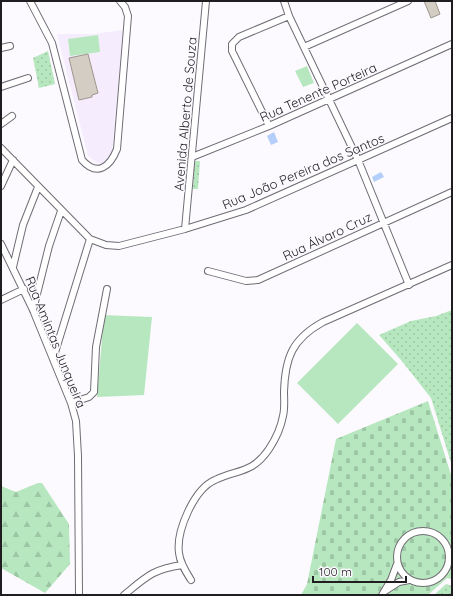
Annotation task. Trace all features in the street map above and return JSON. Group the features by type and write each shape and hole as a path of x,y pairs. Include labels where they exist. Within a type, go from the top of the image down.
{"street":[{"path":"30,1 52,43 82,160 92,168 100,169 108,165 117,149 128,16 126,7 120,1"},
{"name":"Avenida Alberto de Souza","path":"185,229 206,1"},
{"path":"284,1 289,16 358,160 409,285"},
{"path":"304,47 408,1"},
{"path":"270,126 232,51 232,44 240,37 289,16"},
{"name":"Rua Tenente Porteira","path":"192,158 270,126 452,44"},
{"path":"1,48 10,46"},
{"path":"1,87 28,78"},
{"path":"1,124 12,116"},
{"name":"Rua João Pereira dos Santos","path":"90,239 106,245 119,246 185,229 246,210 452,118"},
{"path":"1,148 90,239 53,359"},
{"path":"1,186 13,160"},
{"path":"13,267 22,225 38,187"},
{"name":"Rua Álvaro Cruz","path":"208,271 246,281 258,280 452,192"},
{"path":"33,310 61,211"},
{"name":"Rua Amintas Junqueira","path":"1,244 33,310 71,403 76,421 78,456 79,595"},
{"path":"191,580 182,566 179,553 179,542 182,528 197,495 215,480 250,468 269,449 280,428 284,416 287,364 299,339 308,330 323,322 452,265"},
{"path":"1,300 24,289"},
{"path":"71,403 89,397 94,392 96,347 107,289"},
{"path":"426,530 436,534 444,540 449,550 449,560 446,570 439,578 430,583 419,584 409,580 402,573 397,564 396,553 400,544 411,533 426,530"},
{"path":"383,594 397,564"},
{"path":"124,595 156,571 164,568 182,566"},
{"path":"383,594 399,582 409,580"}],"shaded area":[{"path":"123,30 112,154 108,160 102,164 96,162 88,156 57,34 93,34"}],"green space":[{"path":"98,35 100,52 70,56 68,39"},
{"path":"48,51 55,84 39,88 33,58"},
{"path":"307,66 314,83 303,87 295,71"},
{"path":"194,161 200,161 198,189 193,189"},
{"path":"452,310 452,466 431,398 379,335 411,321 436,316"},
{"path":"102,315 152,317 144,395 97,397 103,327"},
{"path":"357,323 398,364 338,424 297,383"},
{"path":"428,401 452,478 452,579 447,578 428,595 301,595 307,584 336,439"},
{"path":"38,483 42,483 69,524 70,564 45,593 1,568 1,486 16,492"},
{"path":"446,584 452,586 452,595 434,595"}],"water":[{"path":"274,132 278,142 271,145 267,136"},
{"path":"381,172 384,177 374,182 372,177"}],"building":[{"path":"424,1 435,1 440,14 431,18"},
{"path":"88,54 98,93 92,95 92,97 79,100 69,58"}]}
